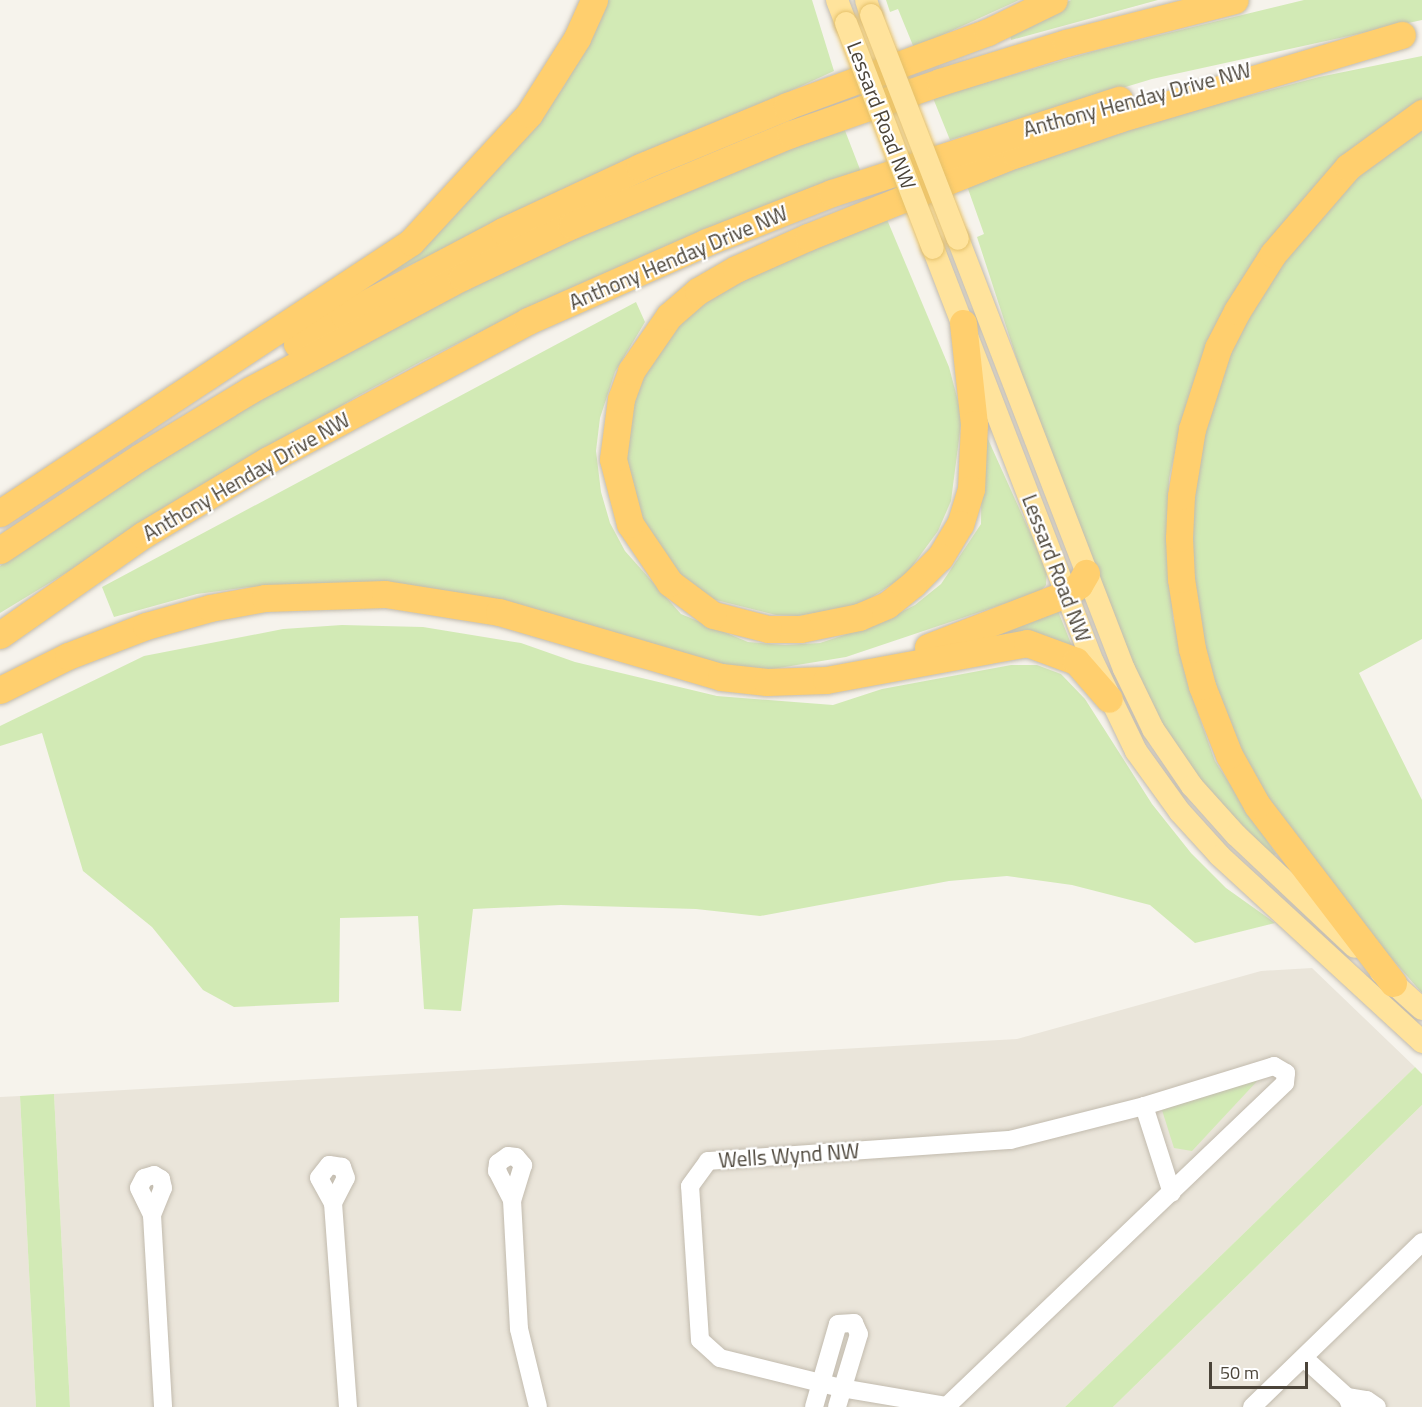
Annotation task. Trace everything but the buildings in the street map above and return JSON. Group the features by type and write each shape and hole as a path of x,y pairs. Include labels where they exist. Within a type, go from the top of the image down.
{"highway":[{"path":"0,513 411,242 529,114 577,38 594,0"},
{"path":"140,457 227,388 325,327 503,231 640,167 787,106 988,32 1053,0"},
{"path":"0,550 140,457 250,390 391,313 562,230 678,178 940,82 1066,43 1235,0"},
{"path":"963,323 974,424 971,489 960,524 940,557 913,584 887,605 859,617 800,629 768,629 713,615 670,583 630,525 613,459 621,399 631,371 669,316 698,291 736,269 808,237 1016,154 1118,119 1412,34"},
{"name":"Anthony Henday Drive NW","path":"0,635 143,535 268,460 454,358 636,272 832,193 1061,117 1189,82 1412,34"},
{"path":"1393,983 1257,805 1229,755 1202,686 1192,649 1181,579 1179,538 1181,496 1192,429 1218,348 1237,310 1273,254 1341,175 1422,113"},
{"path":"856,673 1066,594 1079,585 1086,573"},
{"path":"0,690 68,656 146,626 232,604 315,595 385,594 499,612 721,677 800,683 1027,643 1076,661 1109,699"}],"main road":[{"name":"Lessard Road NW","path":"837,0 1066,594 1109,699 1158,784 1200,836 1422,1042"},
{"name":"Lessard Road NW","path":"869,7 1086,573 1136,696 1175,764 1236,835 1422,1010"}],"street":[{"name":"Wells Wynd NW","path":"1274,1066 1286,1073 1285,1083 947,1406 841,1388 720,1358 700,1340 690,1186 708,1161 1010,1140 1144,1106 1274,1066"},
{"path":"1144,1106 1172,1193"},
{"path":"512,1200 519,1329 538,1407"},
{"path":"333,1203 348,1407"},
{"path":"152,1215 163,1407"},
{"path":"1252,1407 1422,1242"},
{"path":"814,1407 819,1381 838,1324 854,1323 859,1334 837,1407"},
{"path":"1304,1358 1349,1402 1367,1400 1377,1407"}],"shaded area":[{"path":"1312,968 1415,1067 1065,1407 70,1407 54,1094 1017,1039 1261,971"},
{"path":"20,1096 36,1407 0,1407 0,1097"},
{"path":"1422,1105 1422,1407 1113,1407"}],"green space":[{"path":"606,0 812,0 834,71 386,276 532,132 564,86"},
{"path":"886,0 1019,0 914,48 898,9 890,12"},
{"path":"1071,0 1158,0 1011,40 1010,33"},
{"path":"1304,0 1422,0 1422,20 1152,79 950,140 933,98 1098,50"},
{"path":"1422,56 1422,99 1340,159 1181,426 1169,479 1167,539 1173,618 1189,688 1215,761 1276,854 1273,856 1198,781 1161,725 1140,682 1032,406 977,237 984,234 967,186 1149,122 1319,77"},
{"path":"1422,127 1422,639 1359,673 1422,800 1422,993 1311,867 1236,750 1212,681 1197,614 1191,538 1193,482 1204,432 1229,353 1247,316 1282,261 1357,176"},
{"path":"844,128 861,172 527,309 424,360 356,397 0,613 0,566 73,511 325,359 569,239 749,162"},
{"path":"883,210 949,367 962,416 951,501 938,531 905,576 858,606 797,616 776,615 708,598 686,585 649,543 623,457 623,428 656,340 725,285"},
{"path":"636,302 645,322 615,372 600,418 596,451 601,492 610,523 625,551 681,614 748,642 785,645 820,643 880,623 915,605 941,584 981,524 982,439 987,437 1047,570 1046,585 1040,592 846,657 761,671 702,662 591,631 249,587 197,594 114,617 102,587"},
{"path":"1058,611 1072,646 1034,632 997,634"},
{"path":"342,625 423,627 521,643 575,662 717,696 833,705 882,689 1011,665 1037,665 1061,674 1085,699 1152,804 1191,853 1226,888 1275,923 1195,943 1150,905 1072,885 1007,876 949,881 760,916 696,909 561,905 473,909 461,1011 424,1009 418,916 340,918 339,1002 234,1007 203,990 152,927 83,871 42,733 0,746 0,726 144,656 283,629"},
{"path":"1415,1067 1422,1074 1422,1105 1113,1407 1065,1407"},
{"path":"1260,1078 1192,1151 1174,1148 1162,1110"},
{"path":"54,1094 70,1407 36,1407 20,1096"}]}
